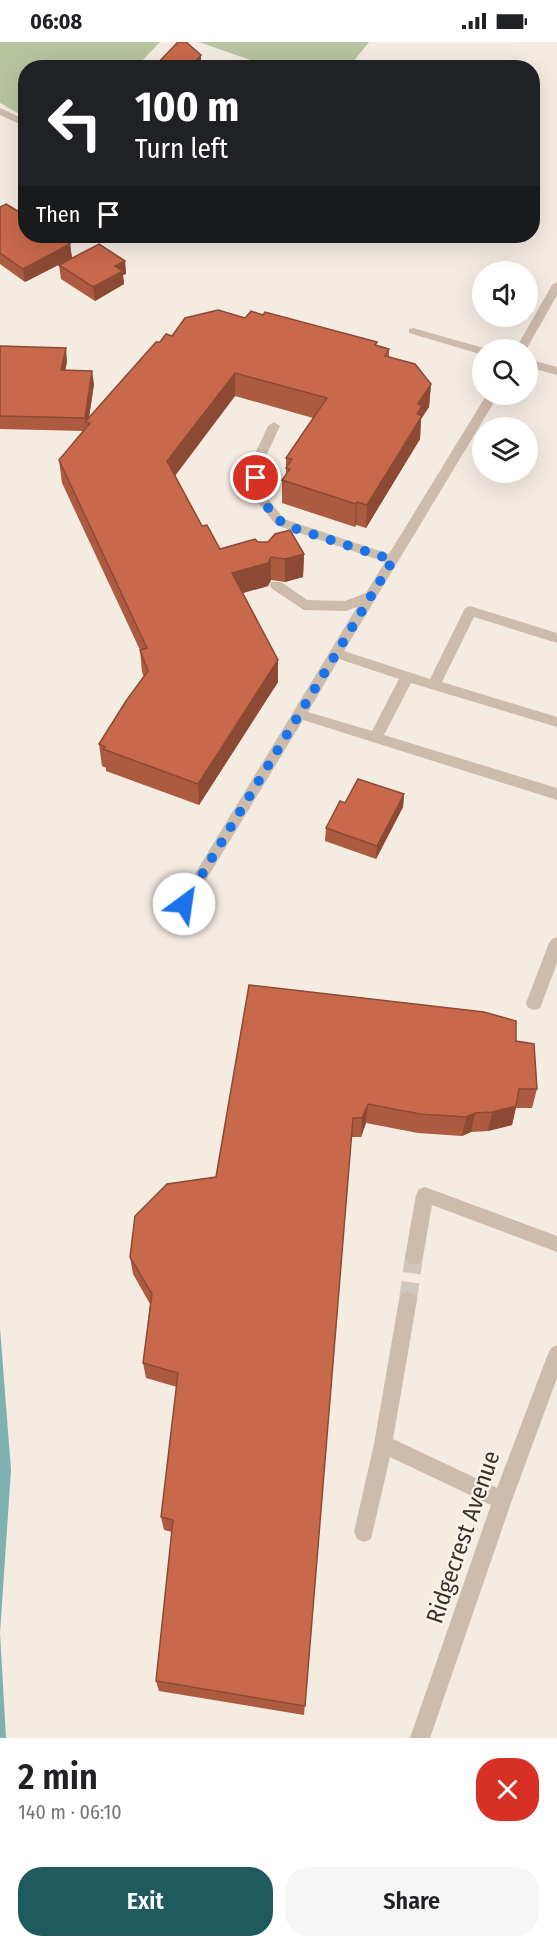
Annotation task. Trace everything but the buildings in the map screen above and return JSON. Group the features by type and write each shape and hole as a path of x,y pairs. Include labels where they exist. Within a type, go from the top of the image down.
{"street":[{"path":"0,111 18,120"},
{"path":"526,339 557,285"},
{"path":"413,331 472,348"},
{"path":"538,366 557,371"},
{"path":"184,904 486,405"},
{"path":"274,426 259,458 256,478 259,496 284,530 393,560"},
{"path":"276,585 304,604 346,606 371,596"},
{"path":"434,685 470,611 557,638"},
{"path":"336,653 557,722"},
{"path":"375,738 407,676"},
{"path":"299,714 557,794"},
{"path":"534,1003 557,943"},
{"path":"414,1257 424,1196 557,1244"},
{"path":"364,1532 383,1444 408,1300"},
{"name":"Ridgecrest Avenue","path":"420,1738 502,1500 557,1354"},
{"path":"383,1444 502,1500"}],"green space":[{"path":"0,42 160,42 143,60 18,60 18,113 0,103"},
{"path":"199,42 369,42 355,60 250,60"}],"water":[{"path":"0,1328 11,1470 0,1633"},
{"path":"0,1633 6,1738 0,1738"}],"tunnel":[{"path":"408,1300 414,1257"}],"route":[{"path":"184,904 393,560 280,522 259,496 256,478"}]}
